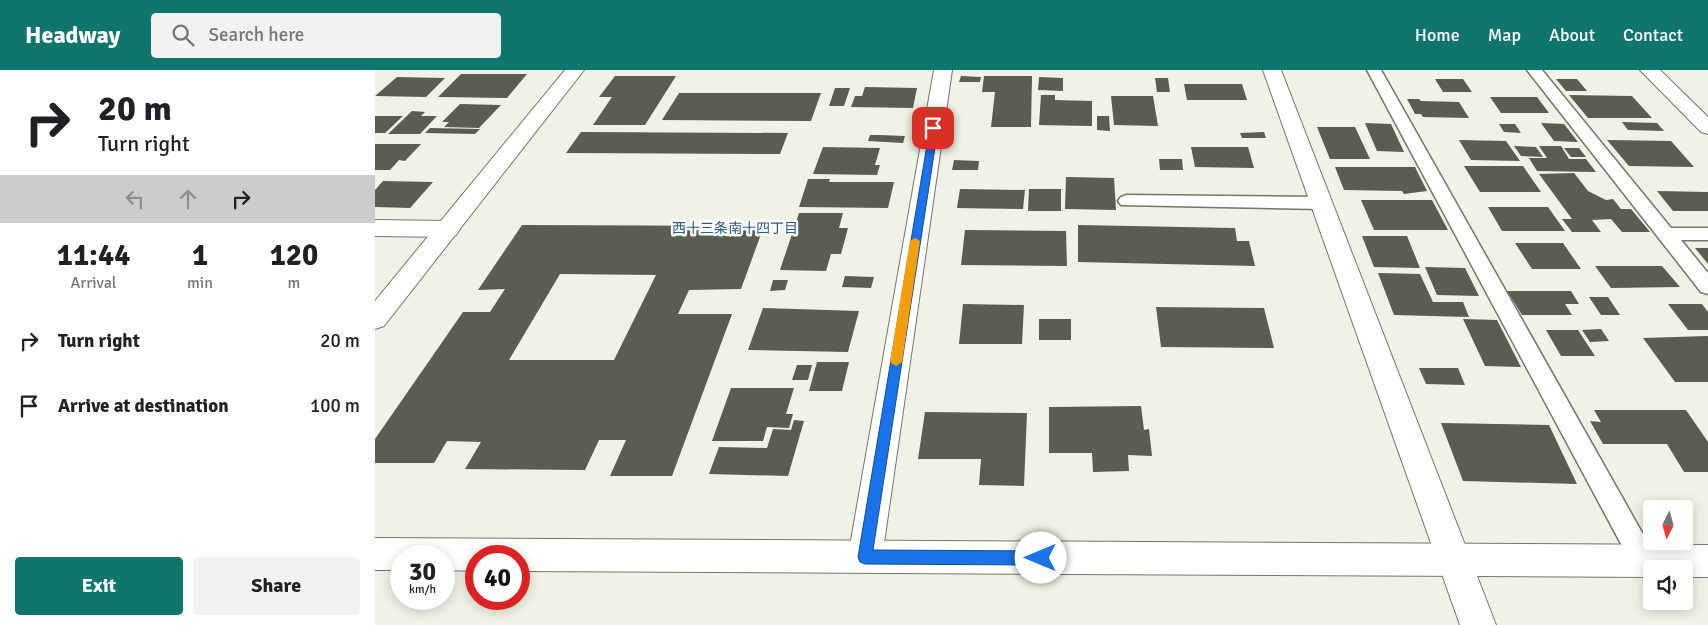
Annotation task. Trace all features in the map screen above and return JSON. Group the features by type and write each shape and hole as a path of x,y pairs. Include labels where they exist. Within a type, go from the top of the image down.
{"street":[{"path":"375,319 575,70"},
{"path":"865,557 943,70"},
{"path":"1272,70 1478,625"},
{"path":"1649,70 1708,128"},
{"path":"375,228 448,229"},
{"path":"375,554 1643,561"},
{"path":"1693,561 1708,561"}],"lane":[{"path":"1374,70 1643,560"},
{"path":"1534,70 1708,287"},
{"path":"1127,201 1321,203"},
{"path":"1665,234 1708,234"}],"building":[{"path":"461,74 527,74 507,98 438,97"},
{"path":"615,76 676,76 645,125 593,125 612,97 599,97"},
{"path":"961,76 981,77 980,82 959,82"},
{"path":"984,76 1032,76 1031,127 991,127 995,92 982,92"},
{"path":"397,77 445,78 426,97 375,96"},
{"path":"1039,77 1063,78 1063,91 1038,90"},
{"path":"1155,78 1168,78 1170,92 1157,92"},
{"path":"1435,79 1463,79 1472,92 1443,92"},
{"path":"1556,79 1577,79 1587,91 1566,91"},
{"path":"1184,84 1242,84 1247,100 1187,100"},
{"path":"865,87 917,88 913,108 851,107 855,96 862,96"},
{"path":"835,88 850,88 844,106 829,106"},
{"path":"679,93 821,93 811,121 662,120"},
{"path":"1041,95 1055,95 1055,100 1092,101 1092,126 1039,125"},
{"path":"1569,95 1632,96 1652,118 1588,118"},
{"path":"1111,96 1153,96 1158,126 1114,125"},
{"path":"1490,97 1537,97 1549,113 1501,113"},
{"path":"1407,99 1459,102 1469,118 1423,117 1421,114 1415,114"},
{"path":"460,104 501,105 479,128 444,127 449,122 442,122"},
{"path":"412,111 425,112 421,116 437,116 420,134 388,134"},
{"path":"375,116 403,116 385,133 375,133"},
{"path":"1097,116 1109,116 1110,131 1097,130"},
{"path":"1622,122 1657,123 1664,131 1628,130"},
{"path":"1365,123 1391,124 1404,152 1377,151"},
{"path":"1541,123 1564,124 1578,142 1554,141"},
{"path":"1499,124 1515,124 1521,133 1504,132"},
{"path":"1317,127 1355,127 1370,159 1330,159"},
{"path":"430,128 480,129 475,134 425,133"},
{"path":"581,132 788,133 780,154 566,153"},
{"path":"1264,132 1266,138 1242,138 1240,133"},
{"path":"870,135 905,136 903,143 868,141"},
{"path":"1459,140 1506,141 1520,161 1471,160"},
{"path":"1607,140 1671,141 1694,167 1629,166"},
{"path":"375,144 421,144 405,161 399,160 390,170 375,170"},
{"path":"1514,146 1536,147 1543,157 1521,156"},
{"path":"1539,146 1561,146 1569,159 1586,159 1596,172 1537,171 1529,158 1547,158"},
{"path":"823,147 880,148 875,165 880,165 877,175 813,174"},
{"path":"1191,147 1248,147 1254,168 1195,167"},
{"path":"1564,148 1579,148 1586,157 1571,157"},
{"path":"1159,159 1182,159 1183,170 1160,170"},
{"path":"954,160 979,161 978,170 952,170"},
{"path":"1464,166 1523,166 1541,192 1480,192"},
{"path":"1335,167 1415,167 1427,191 1404,194 1402,191 1344,190"},
{"path":"1574,173 1588,191 1606,200 1613,199 1621,209 1631,209 1650,232 1622,232 1611,219 1592,220 1601,232 1572,232 1562,219 1572,219 1539,174"},
{"path":"1066,177 1114,178 1116,210 1065,209"},
{"path":"808,179 830,179 829,182 894,182 888,208 799,207"},
{"path":"383,181 433,182 410,208 375,207 375,190"},
{"path":"960,189 1025,190 1023,209 957,208"},
{"path":"1029,189 1061,189 1061,211 1028,211"},
{"path":"1657,191 1708,192 1708,211 1673,211"},
{"path":"1361,200 1432,200 1448,230 1374,230"},
{"path":"1488,207 1548,207 1565,231 1502,231"},
{"path":"799,213 843,213 839,228 848,228 841,254 831,254 826,271 780,270"},
{"path":"522,225 764,226 741,289 689,290 678,314 732,314 672,476 610,476 626,440 599,440 585,470 465,469 481,442 447,441 434,463 375,463 375,439 463,312 490,312 505,289 478,290","holes":["560,274 656,275 614,360 509,360"]},
{"path":"1078,225 1235,228 1237,241 1249,241 1255,266 1078,262"},
{"path":"965,230 1066,231 1067,266 961,265"},
{"path":"1362,236 1407,236 1420,268 1374,267"},
{"path":"1515,243 1563,243 1581,269 1532,269"},
{"path":"1695,248 1708,248 1708,264"},
{"path":"1595,266 1662,266 1680,287 1611,288"},
{"path":"1425,267 1465,268 1479,296 1437,295"},
{"path":"1378,273 1420,274 1433,302 1463,302 1469,317 1394,315"},
{"path":"845,276 874,277 871,288 842,287"},
{"path":"773,280 788,280 785,290 770,291"},
{"path":"1507,291 1571,291 1579,304 1565,304 1572,315 1522,315"},
{"path":"1589,297 1608,297 1620,315 1601,315"},
{"path":"963,304 1024,305 1022,344 959,344"},
{"path":"1668,304 1702,304 1708,312 1708,330 1688,330"},
{"path":"1156,307 1264,308 1274,348 1161,347"},
{"path":"763,308 859,311 848,352 748,350"},
{"path":"1039,319 1071,319 1071,340 1039,340"},
{"path":"1463,319 1497,320 1521,367 1485,366"},
{"path":"1601,329 1609,341 1590,342 1582,330"},
{"path":"1546,330 1578,330 1595,356 1561,356"},
{"path":"1708,336 1708,382 1675,382 1643,338"},
{"path":"817,362 849,362 842,391 809,391"},
{"path":"797,365 812,365 808,380 792,380"},
{"path":"1419,368 1458,368 1465,385 1426,384"},
{"path":"731,388 794,388 786,414 793,414 789,428 767,427 763,441 712,441"},
{"path":"1141,406 1144,430 1149,429 1152,456 1128,455 1129,471 1093,472 1092,453 1049,453 1049,407"},
{"path":"1594,410 1686,410 1708,442 1708,472 1684,472 1667,444 1603,444 1590,421 1601,422"},
{"path":"925,412 1027,413 1024,486 979,485 981,459 918,459"},
{"path":"794,420 804,421 788,476 709,474 719,447 767,448 773,429 791,430"},
{"path":"1441,423 1549,425 1577,484 1463,481"}],"slow traffic":[{"path":"896,362 915,241"}],"district":[{"name":"西十三条南十四丁目","path":"735,228"}],"route":[{"path":"933,128 865,557 1041,558"}]}
